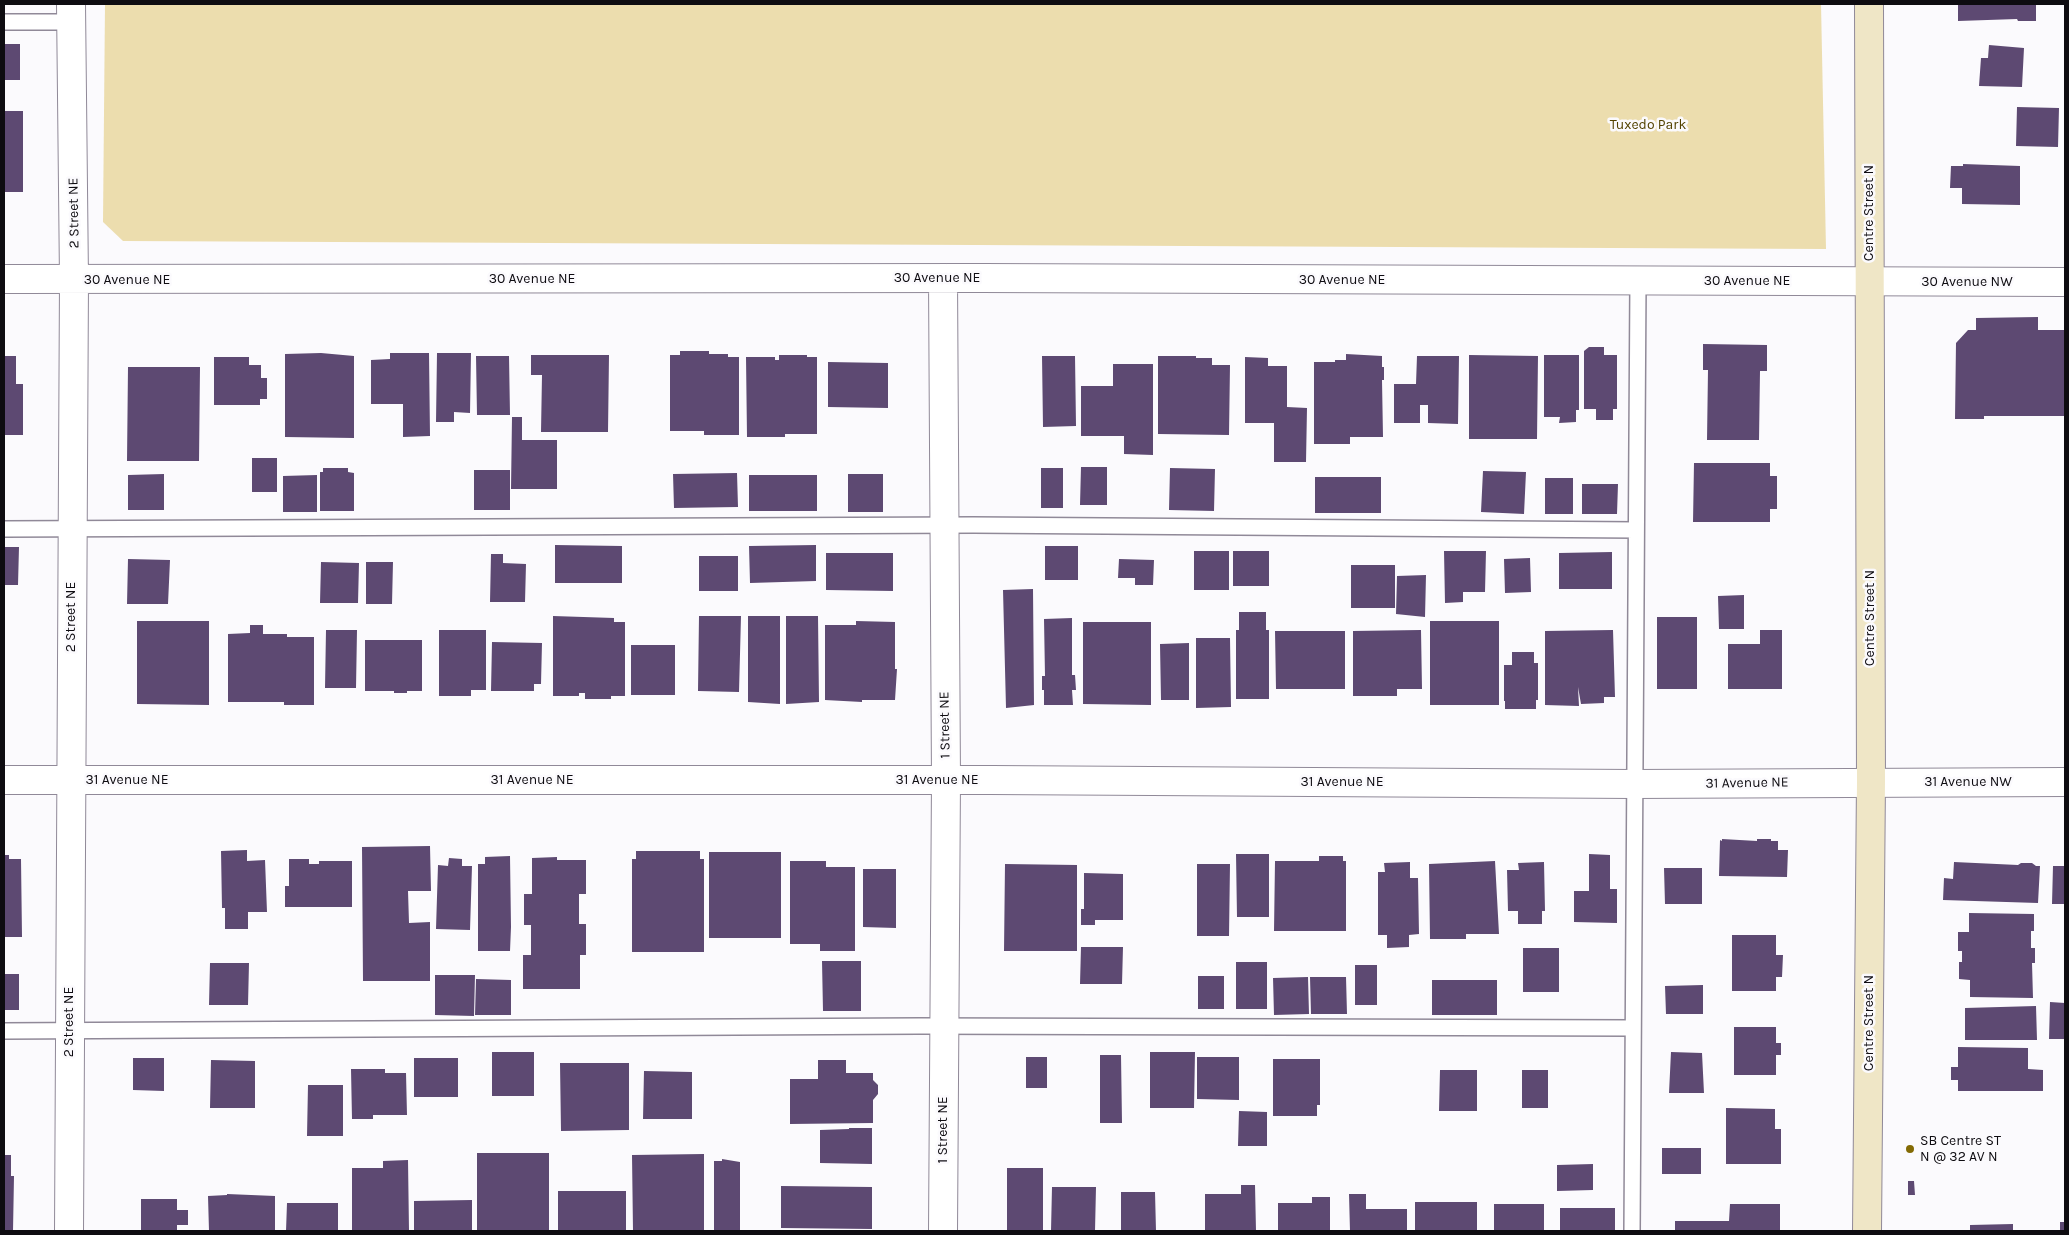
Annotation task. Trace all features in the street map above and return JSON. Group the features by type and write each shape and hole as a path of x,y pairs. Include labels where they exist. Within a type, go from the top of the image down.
{"main road":[{"name":"Centre Street N","path":"1866,1231 1871,781 1869,4"}],"street":[{"name":"2 Street NE","path":"69,1231 74,280 72,13"},
{"name":"30 Avenue NE","path":"4,279 943,278 1869,282"},
{"name":"1 Street NE","path":"943,278 946,780 943,1231"},
{"name":"30 Avenue NW","path":"1869,282 2065,282"},
{"name":"31 Avenue NE","path":"4,780 946,780 1634,784 1871,781"},
{"name":"31 Avenue NW","path":"1871,781 2065,782"}],"lane":[{"path":"4,22 72,13"},
{"path":"1632,1231 1638,281"},
{"path":"4,529 943,525 1636,530"},
{"path":"4,1031 943,1026 1633,1028"}],"green space":[{"name":"Tuxedo Park","path":"105,4 1821,4 1826,249 123,241 103,222"}],"building":[{"path":"1958,4 2036,4 2036,21 2018,21 2017,19 1958,21"},
{"path":"4,44 20,44 20,80 4,80"},
{"path":"1989,45 2024,48 2022,87 1979,86 1981,58 1988,58"},
{"path":"2017,107 2059,108 2058,147 2016,146"},
{"path":"4,111 23,111 23,192 4,192"},
{"path":"1963,164 2020,166 2020,205 1962,204 1962,188 1950,188 1951,166 1963,166"},
{"path":"2038,317 2038,330 2065,330 2065,416 1984,416 1984,419 1955,419 1956,343 1968,330 1976,330 1976,318"},
{"path":"1703,344 1767,345 1767,371 1760,371 1759,440 1707,440 1708,370 1703,370"},
{"path":"1589,347 1604,347 1604,355 1617,355 1617,409 1613,409 1613,420 1596,420 1596,409 1584,409 1584,351"},
{"path":"680,351 709,351 709,354 728,354 728,357 739,357 739,435 704,435 704,431 670,431 670,355 680,355"},
{"path":"321,353 354,356 354,438 285,437 285,354"},
{"path":"390,353 429,353 430,436 403,437 403,404 371,404 371,360 390,359"},
{"path":"437,353 471,353 470,413 454,412 454,422 436,422"},
{"path":"1346,354 1382,356 1382,367 1384,367 1384,380 1382,380 1383,437 1350,437 1350,444 1314,444 1314,362 1346,360"},
{"path":"531,355 609,355 608,432 541,432 542,375 531,375"},
{"path":"779,355 817,357 817,434 785,434 785,437 747,437 746,357 775,357 775,360 779,360"},
{"path":"1469,355 1538,356 1537,439 1469,439"},
{"path":"1544,355 1579,355 1579,410 1576,410 1576,422 1559,423 1560,417 1544,417"},
{"path":"4,356 16,356 16,384 23,384 23,435 4,435"},
{"path":"476,356 509,356 510,415 477,415"},
{"path":"1042,356 1075,356 1076,426 1043,427"},
{"path":"1158,356 1212,358 1212,365 1230,365 1229,435 1158,434"},
{"path":"1417,356 1459,356 1458,424 1428,423 1428,405 1420,405 1420,423 1394,423 1394,384 1416,384"},
{"path":"214,357 249,357 249,365 261,365 261,378 267,378 267,399 260,399 260,405 214,405"},
{"path":"1245,357 1268,358 1268,366 1287,366 1287,407 1307,408 1306,462 1274,462 1274,423 1245,423"},
{"path":"828,362 888,363 888,408 828,407"},
{"path":"1113,364 1153,364 1153,455 1124,454 1124,436 1081,436 1081,386 1113,386"},
{"path":"128,367 200,367 199,461 127,461"},
{"path":"512,417 522,417 522,440 557,440 557,489 511,489"},
{"path":"252,458 277,458 277,492 252,492"},
{"path":"1694,463 1770,463 1770,476 1777,476 1777,509 1770,509 1770,522 1693,522"},
{"path":"1081,467 1107,467 1107,505 1080,505"},
{"path":"323,468 348,468 348,472 354,473 354,511 320,511 320,472 323,472"},
{"path":"1041,468 1063,468 1063,508 1041,508"},
{"path":"1170,468 1215,469 1214,511 1169,510"},
{"path":"474,470 510,470 510,510 474,510"},
{"path":"1483,471 1526,472 1524,514 1481,512"},
{"path":"737,473 738,507 674,508 673,474"},
{"path":"164,474 164,510 128,510 128,475"},
{"path":"848,474 883,474 883,512 848,512"},
{"path":"317,475 317,512 283,512 283,476"},
{"path":"749,475 817,475 817,511 749,511"},
{"path":"1315,477 1381,477 1381,513 1315,513"},
{"path":"1545,478 1573,478 1573,514 1545,514"},
{"path":"1582,484 1618,484 1617,514 1582,514"},
{"path":"555,545 622,546 622,583 555,583"},
{"path":"816,545 816,581 750,583 749,546"},
{"path":"1045,546 1078,546 1078,580 1045,580"},
{"path":"4,547 19,547 18,585 4,585"},
{"path":"1194,551 1229,551 1229,590 1194,590"},
{"path":"1233,551 1269,551 1269,586 1233,586"},
{"path":"1444,551 1486,551 1485,592 1463,592 1463,602 1445,603"},
{"path":"1612,552 1612,589 1559,589 1559,553"},
{"path":"826,553 893,553 893,591 826,590"},
{"path":"491,554 503,554 503,563 526,564 525,602 490,602"},
{"path":"699,556 738,556 738,591 699,591"},
{"path":"1530,558 1531,592 1505,593 1504,559"},
{"path":"128,559 170,560 168,604 127,604"},
{"path":"1119,559 1154,560 1153,585 1135,585 1135,578 1118,578"},
{"path":"321,562 359,563 358,603 320,603"},
{"path":"366,562 393,562 392,604 366,604"},
{"path":"1351,565 1395,565 1395,608 1351,608"},
{"path":"1426,575 1425,617 1396,614 1397,576"},
{"path":"1033,589 1034,705 1006,708 1003,590"},
{"path":"1744,595 1744,629 1719,629 1718,596"},
{"path":"1239,612 1266,612 1266,630 1269,630 1269,699 1236,699 1236,630 1239,630"},
{"path":"553,616 614,618 614,622 625,622 625,696 611,696 611,699 585,699 585,693 579,693 579,696 553,696"},
{"path":"699,616 741,616 739,692 698,691"},
{"path":"748,616 780,616 780,704 748,702"},
{"path":"786,616 818,616 819,702 786,704"},
{"path":"1657,617 1697,617 1697,689 1657,689"},
{"path":"1072,618 1072,675 1075,675 1076,690 1072,690 1073,705 1044,705 1042,676 1045,676 1044,619"},
{"path":"137,621 209,621 209,705 137,704"},
{"path":"856,621 895,622 895,669 897,669 895,700 862,700 862,702 825,700 825,625 856,625"},
{"path":"1430,621 1499,621 1499,705 1430,705"},
{"path":"1083,622 1151,622 1151,705 1083,704"},
{"path":"250,625 263,625 263,634 287,634 287,637 314,637 314,705 284,705 284,702 228,702 228,634 250,633"},
{"path":"326,630 357,630 356,688 325,688"},
{"path":"439,630 486,630 486,690 471,690 471,696 439,696"},
{"path":"1421,630 1422,689 1397,689 1397,696 1353,696 1353,631"},
{"path":"1613,630 1615,697 1604,697 1604,703 1581,704 1578,687 1579,706 1545,705 1545,631"},
{"path":"1760,630 1782,630 1782,689 1728,689 1728,644 1760,644"},
{"path":"1275,631 1345,631 1345,689 1276,689"},
{"path":"1196,638 1230,638 1231,707 1196,708"},
{"path":"365,640 422,640 422,691 394,693 394,691 365,691"},
{"path":"492,642 542,643 541,684 534,684 534,691 491,691"},
{"path":"1189,643 1189,700 1161,700 1160,644"},
{"path":"631,645 675,645 675,695 631,695"},
{"path":"1512,652 1534,652 1534,663 1538,663 1538,700 1536,700 1536,709 1505,709 1504,665 1512,665"},
{"path":"1722,839 1757,841 1757,839 1771,839 1771,841 1778,841 1778,850 1788,850 1787,877 1719,876 1720,840 1722,841"},
{"path":"430,846 431,891 408,891 409,923 430,922 430,981 363,981 362,847"},
{"path":"247,850 247,861 265,860 267,912 248,912 248,929 225,929 225,908 222,908 221,851"},
{"path":"636,851 700,851 700,859 704,859 704,952 632,952 632,859 636,859"},
{"path":"709,852 781,852 781,938 709,938"},
{"path":"1236,854 1269,854 1269,917 1237,917"},
{"path":"1589,854 1610,855 1610,889 1617,889 1617,923 1574,922 1574,891 1589,891"},
{"path":"4,855 9,855 9,859 21,859 22,937 4,937"},
{"path":"510,856 510,951 478,951 478,864 485,864 485,857"},
{"path":"1319,856 1343,856 1343,861 1346,861 1346,931 1274,931 1275,861 1319,861"},
{"path":"557,857 557,860 586,860 586,894 579,894 579,924 586,924 586,955 580,955 580,989 523,989 523,955 531,955 531,925 524,925 524,894 532,894 532,858"},
{"path":"449,858 462,859 462,866 472,866 470,930 436,929 438,865 448,866"},
{"path":"289,859 309,859 309,864 319,864 319,861 352,861 352,907 285,907 285,886 289,886"},
{"path":"790,861 826,861 826,867 855,867 855,951 820,951 820,944 790,944"},
{"path":"1495,861 1499,934 1466,934 1466,939 1430,939 1429,864"},
{"path":"1410,862 1410,878 1418,878 1419,934 1409,935 1409,947 1387,948 1387,935 1378,935 1378,872 1385,872 1384,863"},
{"path":"1544,862 1545,911 1542,911 1542,924 1518,924 1518,911 1508,911 1507,870 1519,870 1518,863"},
{"path":"1954,862 2018,865 2021,863 2032,863 2040,866 2038,903 1943,900 1944,878 1953,879"},
{"path":"1005,864 1077,865 1077,951 1004,951"},
{"path":"1197,864 1230,864 1229,936 1197,936"},
{"path":"2053,866 2065,866 2065,904 2052,904"},
{"path":"1664,868 1702,868 1702,904 1665,904"},
{"path":"863,869 896,869 896,928 863,927"},
{"path":"1084,873 1123,874 1123,920 1095,920 1095,925 1081,925 1081,909 1084,909"},
{"path":"1969,913 2034,914 2034,931 2031,931 2031,948 2035,948 2035,963 2032,963 2033,998 1970,997 1970,980 1959,979 1959,962 1962,962 1962,951 1958,951 1958,932 1969,932"},
{"path":"1732,935 1776,935 1776,955 1783,955 1782,977 1776,977 1776,991 1732,991"},
{"path":"1081,947 1123,947 1122,984 1080,984"},
{"path":"1523,948 1559,948 1559,992 1523,992"},
{"path":"822,961 861,961 861,1011 823,1011"},
{"path":"1236,962 1267,962 1267,1009 1236,1009"},
{"path":"210,963 249,963 248,1005 209,1005"},
{"path":"1355,965 1377,965 1377,1005 1355,1005"},
{"path":"4,974 19,974 19,1010 4,1010"},
{"path":"435,975 475,975 474,1016 435,1015"},
{"path":"1198,976 1224,976 1224,1009 1198,1009"},
{"path":"1308,977 1309,1014 1274,1015 1273,978"},
{"path":"1310,977 1346,977 1347,1014 1311,1014"},
{"path":"476,979 511,980 511,1015 475,1015"},
{"path":"1432,980 1497,980 1497,1015 1432,1015"},
{"path":"1703,985 1703,1014 1666,1014 1665,986"},
{"path":"2050,1002 2065,1003 2065,1039 2049,1039"},
{"path":"2036,1006 2037,1040 1965,1040 1965,1008"},
{"path":"1734,1027 1776,1027 1776,1043 1781,1043 1781,1055 1776,1055 1776,1075 1734,1075"},
{"path":"1958,1047 2028,1048 2028,1069 2043,1070 2043,1091 1958,1091 1958,1080 1951,1080 1951,1067 1958,1067"},
{"path":"492,1052 534,1052 534,1096 492,1096"},
{"path":"1150,1052 1195,1052 1194,1108 1150,1108"},
{"path":"1671,1052 1702,1053 1704,1093 1669,1093"},
{"path":"1100,1055 1121,1055 1122,1123 1100,1123"},
{"path":"1026,1057 1047,1057 1047,1088 1026,1088"},
{"path":"1197,1057 1239,1057 1239,1100 1197,1099"},
{"path":"133,1058 164,1058 164,1091 133,1090"},
{"path":"414,1058 458,1058 458,1097 414,1097"},
{"path":"1273,1059 1320,1059 1320,1105 1317,1105 1317,1116 1273,1116"},
{"path":"211,1060 255,1061 255,1108 210,1108"},
{"path":"818,1060 846,1060 846,1073 873,1073 873,1080 878,1085 878,1094 873,1100 873,1123 790,1124 790,1079 818,1079"},
{"path":"560,1063 629,1063 629,1130 561,1131"},
{"path":"351,1069 385,1069 385,1073 406,1073 407,1115 373,1115 373,1119 352,1119"},
{"path":"1440,1070 1477,1070 1477,1111 1439,1111"},
{"path":"1522,1070 1548,1070 1548,1108 1522,1108"},
{"path":"644,1071 692,1072 692,1119 643,1119"},
{"path":"308,1085 343,1085 343,1136 307,1136"},
{"path":"1726,1108 1775,1109 1775,1129 1781,1129 1781,1164 1726,1164"},
{"path":"1239,1111 1267,1112 1267,1146 1238,1146"},
{"path":"872,1128 872,1164 820,1163 820,1130"},
{"path":"1662,1148 1701,1148 1701,1174 1662,1174"},
{"path":"477,1153 549,1153 549,1231 477,1231"},
{"path":"704,1154 704,1231 633,1231 632,1155"},
{"path":"4,1155 11,1155 11,1176 14,1176 13,1231 4,1231"},
{"path":"722,1159 740,1162 740,1231 714,1231 714,1161 722,1161"},
{"path":"408,1160 409,1231 352,1231 352,1168 383,1168 383,1161"},
{"path":"1593,1164 1593,1190 1557,1191 1557,1165"},
{"path":"1007,1168 1043,1168 1043,1231 1007,1231"},
{"path":"1908,1181 1914,1181 1915,1195 1908,1195"},
{"path":"1241,1185 1255,1185 1256,1231 1205,1231 1205,1194 1241,1194"},
{"path":"781,1186 872,1187 872,1229 781,1228"},
{"path":"1052,1187 1096,1187 1095,1231 1051,1231"},
{"path":"558,1191 626,1191 626,1231 558,1231"},
{"path":"1121,1192 1155,1192 1156,1231 1121,1231"},
{"path":"227,1194 275,1196 275,1231 209,1231 208,1196"},
{"path":"1349,1194 1366,1194 1366,1209 1407,1209 1407,1231 1350,1231"},
{"path":"1312,1197 1330,1197 1330,1231 1278,1231 1278,1203 1312,1203"},
{"path":"141,1199 177,1199 177,1210 188,1210 188,1225 177,1225 177,1231 141,1231"},
{"path":"472,1200 472,1231 414,1231 414,1201"},
{"path":"1415,1202 1477,1202 1477,1231 1415,1231"},
{"path":"287,1203 338,1203 338,1231 286,1231"},
{"path":"1494,1204 1544,1204 1544,1231 1494,1231"},
{"path":"1730,1204 1780,1204 1780,1231 1675,1231 1675,1221 1729,1221"},
{"path":"1560,1208 1615,1208 1615,1231 1560,1231"},
{"path":"2060,1222 2065,1222 2065,1231 2060,1231"},
{"path":"2013,1224 2013,1231 1970,1231 1970,1225"}],"place":[{"name":"SB Centre ST N @ 32 AV N","path":"1910,1149"}]}
